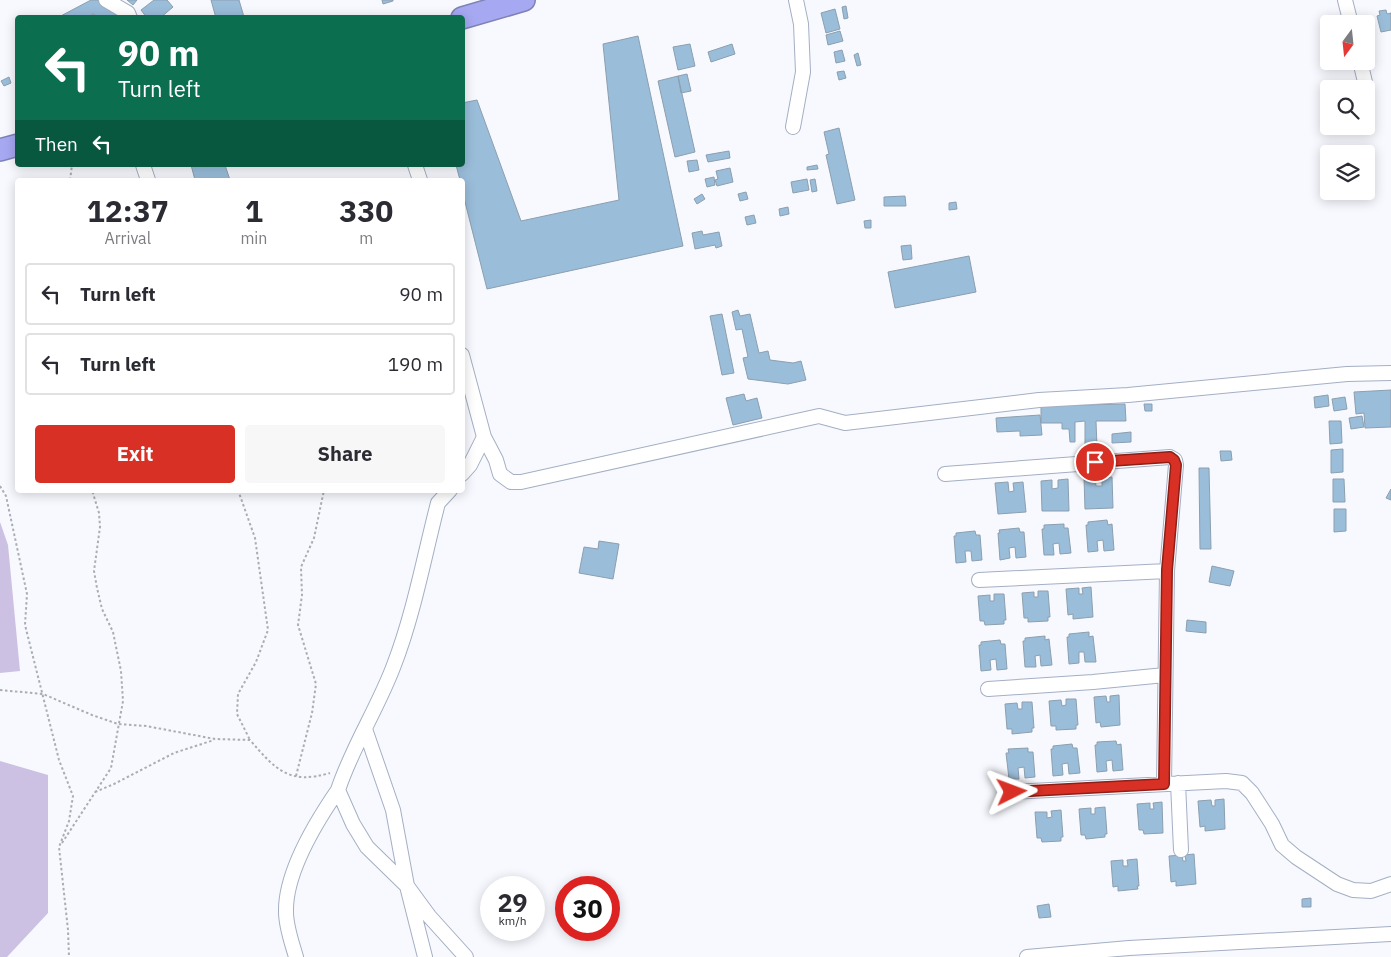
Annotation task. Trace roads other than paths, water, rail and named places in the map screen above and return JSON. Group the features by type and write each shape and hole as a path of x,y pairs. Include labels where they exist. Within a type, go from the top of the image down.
{"highway":[{"path":"465,17 524,0"},
{"path":"0,150 15,146"}],"street":[{"path":"106,0 128,15"},
{"path":"793,127 803,72 801,24 796,0"},
{"path":"1345,0 1349,15"},
{"path":"465,366 484,437 496,460 500,474 511,482 521,482 818,416 845,423 1039,400 1128,395 1347,374 1391,373"},
{"path":"465,470 484,437"},
{"path":"945,474 1170,457 1174,460 1176,465 1167,570 1165,675 1171,783 1181,850"},
{"path":"296,957 289,934 286,912 290,882 320,817 338,790 345,769 394,666 409,621 438,503 447,493"},
{"path":"979,580 1167,570"},
{"path":"988,689 1165,675"},
{"path":"365,729 393,810 407,886 425,957"},
{"path":"1012,792 1171,783 1226,781 1242,783 1252,793 1272,824 1282,845 1296,857 1336,884 1353,890 1371,891 1391,884"},
{"path":"338,790 353,824 367,846 407,886 429,916 466,957"},
{"path":"1027,957 1129,948 1391,934"}]}
